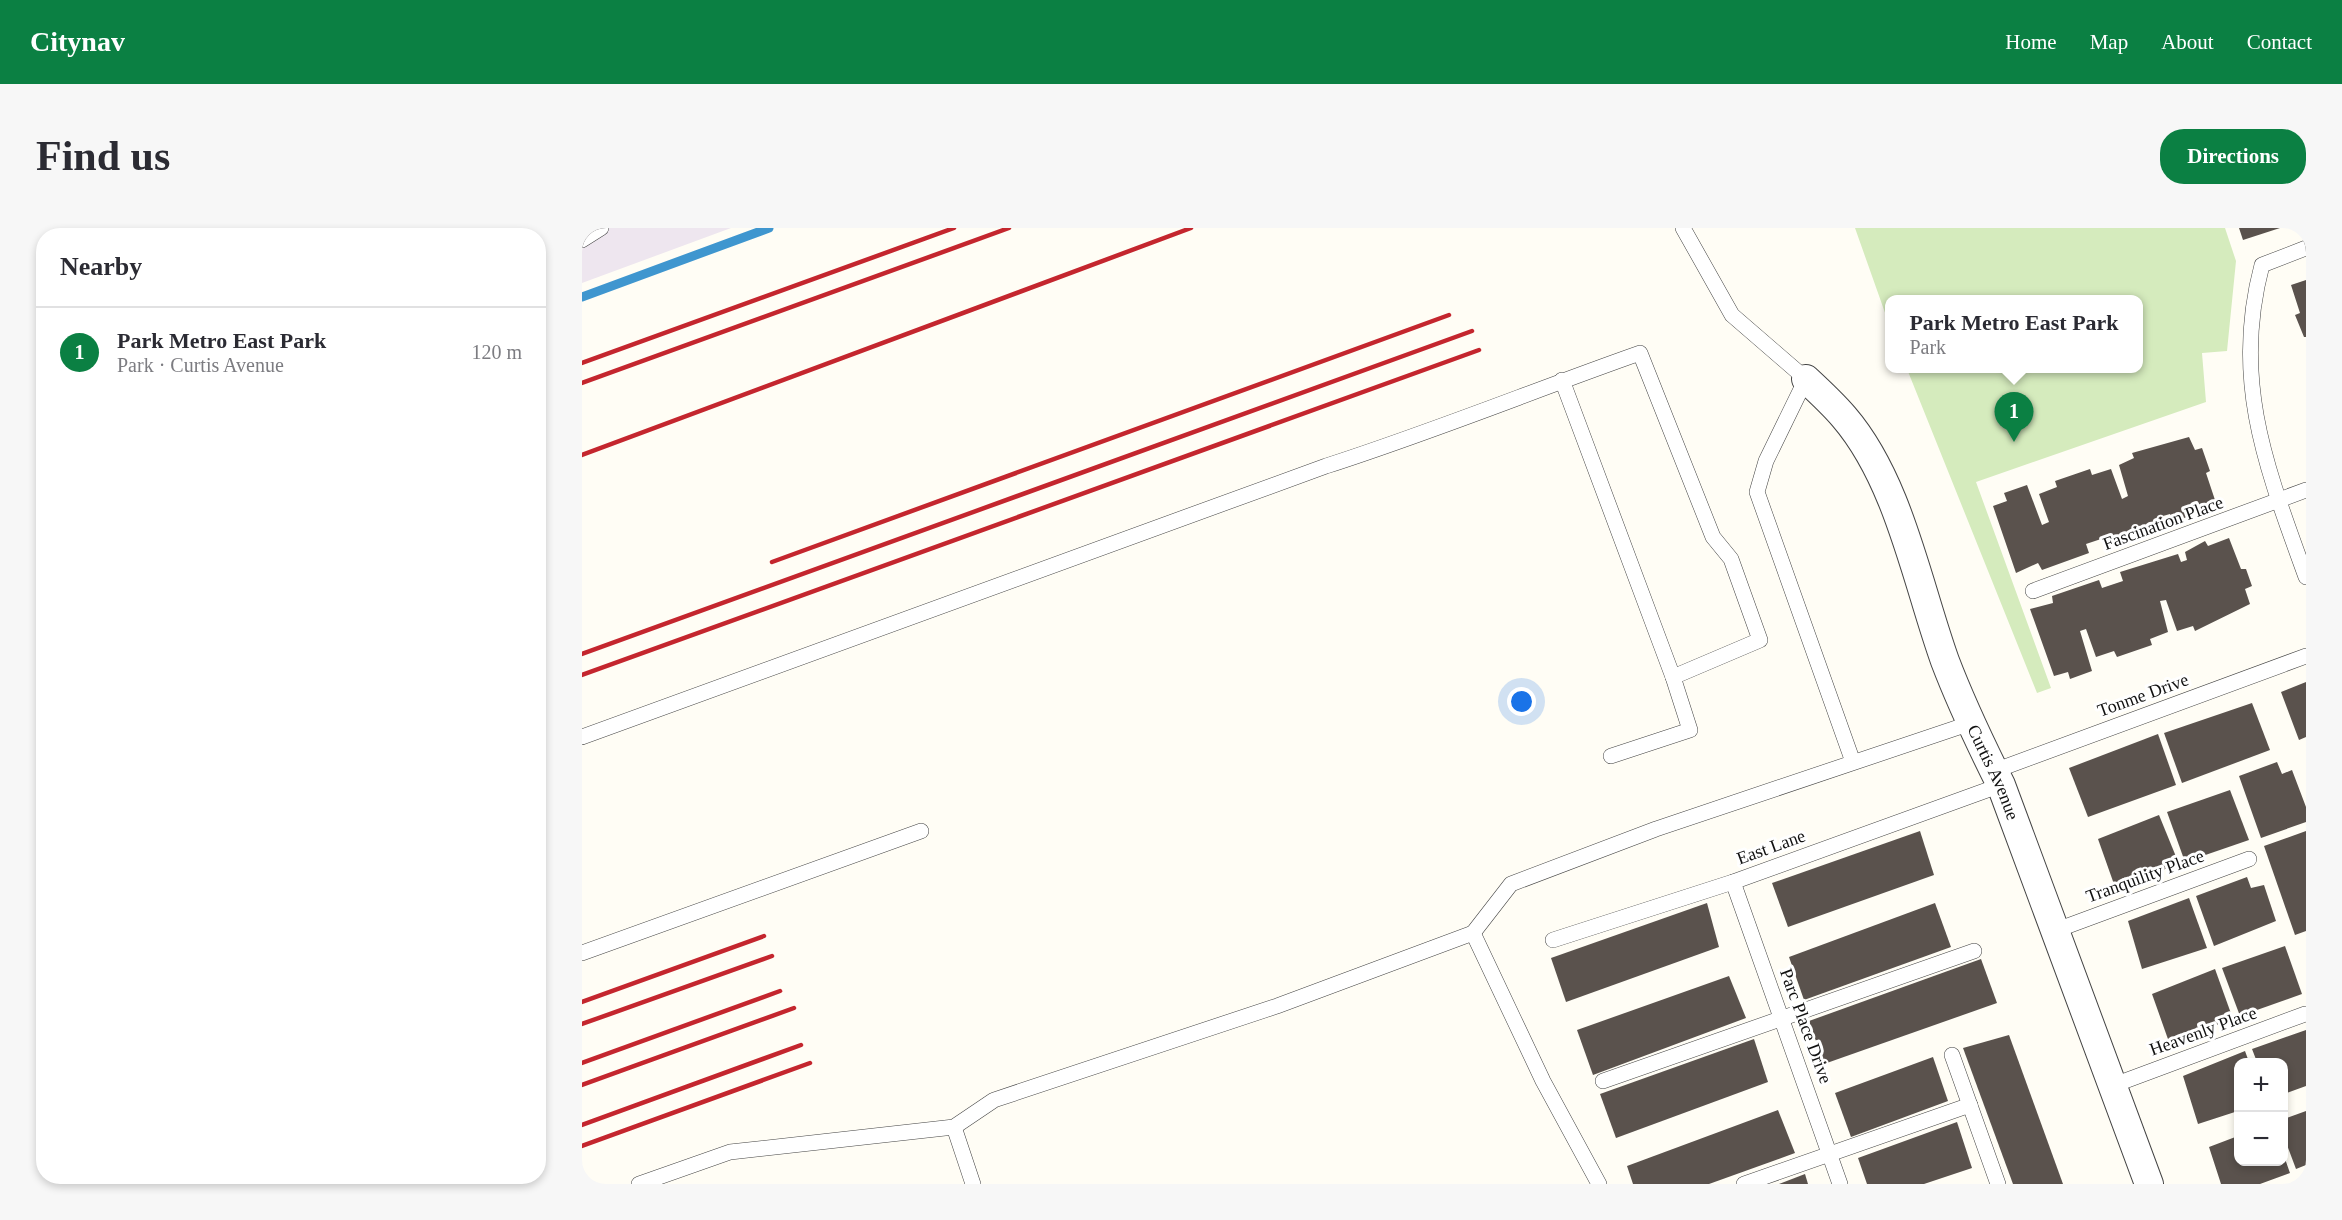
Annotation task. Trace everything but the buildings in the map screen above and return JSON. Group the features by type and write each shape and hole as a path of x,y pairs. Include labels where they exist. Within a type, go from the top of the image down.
{"street":[{"name":"Curtis Avenue","path":"1806,379 1845,418 1871,458 1894,504 1946,661 1971,723 1998,778 2149,1184"}],"lane":[{"path":"582,240 602,228"},
{"path":"1683,228 1732,315 1806,379 1767,461 1757,492 1853,762"},
{"path":"2306,248 2262,265 2254,294 2249,361 2258,432 2278,501 2306,577"},
{"path":"582,737 1326,466 1407,441 1562,380 1640,353 1713,537 1731,559 1760,640 1673,677"},
{"path":"1562,380 1673,677 1690,730 1611,756"},
{"name":"Fascination Place","path":"2033,591 2306,490"},
{"name":"Tonme Drive","path":"1998,778 2306,656"},
{"path":"639,1184 730,1152 954,1127 993,1100 1277,1006 1473,933 1511,884 1656,829 1971,723"},
{"name":"East Lane","path":"1553,940 1733,882 1998,778"},
{"path":"582,953 921,831"},
{"name":"Tranquility Place","path":"2054,931 2249,859"},
{"name":"Parc Place Drive","path":"1733,882 1840,1184"},
{"path":"1473,933 1543,1081 1599,1184"},
{"path":"1602,1081 1974,951"},
{"name":"Heavenly Place","path":"2114,1085 2306,1014"},
{"path":"1952,1055 1998,1184"},
{"path":"1744,1184 1970,1105"},
{"path":"954,1127 973,1184"}],"shaded area":[{"path":"582,228 731,228 582,283"}],"green space":[{"path":"1855,228 2225,228 2236,261 2227,351 2202,353 2206,402 1976,482 2051,688 2037,693 1909,373 2143,373 2143,295 1885,295 1885,313"}],"waterway":[{"path":"582,297 769,228"}],"railway":[{"path":"582,363 954,228"},
{"path":"582,383 1009,228"},
{"path":"582,455 1191,228"},
{"path":"772,562 1449,315"},
{"path":"582,654 1472,331"},
{"path":"582,675 1479,350"},
{"path":"582,1002 764,936"},
{"path":"582,1024 772,956"},
{"path":"582,1063 780,991"},
{"path":"582,1085 794,1008"},
{"path":"582,1125 801,1045"},
{"path":"582,1146 810,1063"}],"place":[{"name":"Park Metro East Park","path":"2014,442"}]}
